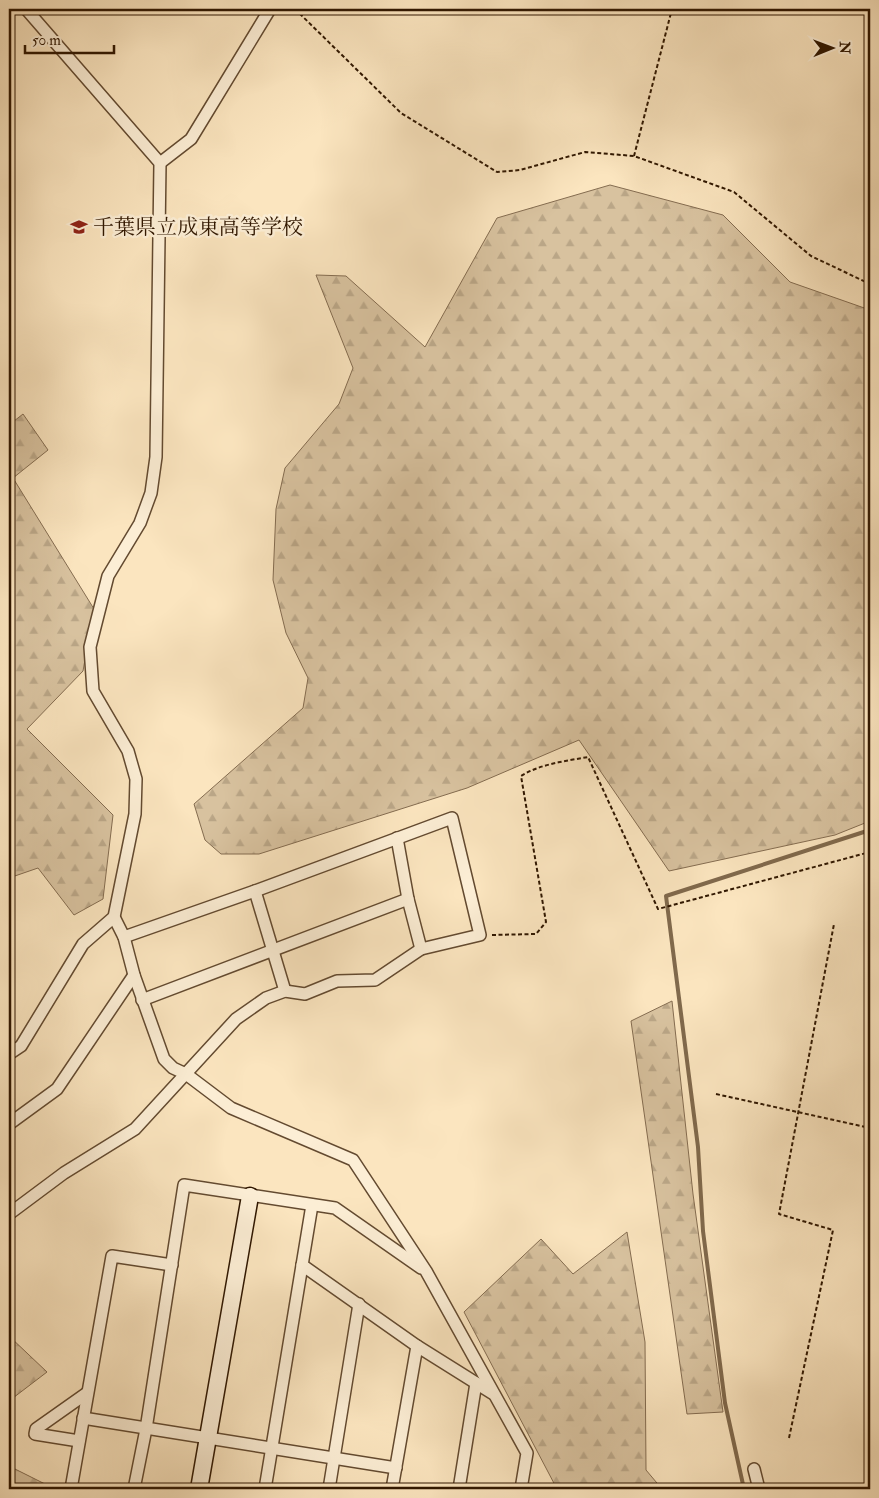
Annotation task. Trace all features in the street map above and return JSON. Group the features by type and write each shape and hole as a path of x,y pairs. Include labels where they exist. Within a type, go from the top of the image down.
{"street":[{"path":"9,1054 21,1046 83,944 114,917 135,814 136,779 128,751 93,691 90,647 108,576 140,523 151,493 156,457 160,163 26,9"},
{"path":"160,163 191,139 270,9"},
{"path":"9,1214 64,1173 135,1129 236,1019 266,998 285,991 305,994 338,981 375,980 421,949 480,935 452,818 124,937"},
{"path":"397,838 408,899 421,949"},
{"path":"255,891 285,991"},
{"path":"142,1000 408,899"},
{"path":"114,917 124,937 134,976 164,1059 173,1068 186,1074 231,1108 353,1160 426,1271 527,1453 521,1489"},
{"path":"9,1124 56,1089 134,976"},
{"path":"134,1489 146,1430 184,1185 335,1208 426,1271"},
{"path":"199,1489 250,1196"},
{"path":"265,1489 312,1205"},
{"path":"71,1489 112,1256 172,1265"},
{"path":"302,1265 417,1346 493,1394"},
{"path":"329,1489 359,1304"},
{"path":"392,1489 417,1346"},
{"path":"459,1489 476,1383"},
{"path":"79,1441 35,1434 36,1428 87,1393"},
{"path":"83,1418 146,1430 396,1468"},
{"path":"754,1469 760,1489"}],"path":[{"path":"295,9 401,113 497,172 520,170 585,152 634,156 734,192 811,256 870,284"},
{"path":"634,156 672,9"},
{"path":"480,935 536,934 546,922 521,776 532,769 576,759 588,758 658,909 870,852"},
{"path":"788,1438 833,1230 778,1214 834,924"},
{"path":"716,1094 870,1128"}],"green space":[{"path":"610,185 723,215 790,282 870,310 870,821 835,835 669,871 579,740 467,788 259,854 221,854 205,840 194,804 303,708 308,678 286,633 273,580 276,509 285,468 339,404 353,368 316,275 346,276 425,347 497,218"},
{"path":"23,414 48,450 13,478 94,609 83,671 27,729 113,815 103,899 74,915 38,868 9,878 9,425"},
{"path":"672,1001 693,1194 723,1412 687,1414 631,1021"},
{"path":"627,1232 645,1342 646,1470 662,1489 557,1489 464,1312 541,1239 573,1274"},
{"path":"9,1336 47,1372 9,1401"},
{"path":"9,1466 47,1485 48,1489 9,1489"}],"waterway":[{"path":"744,1489 725,1403 703,1231 698,1147 666,896 870,830"}],"place":[{"name":"千葉県立成東高等学校","path":"79,227"}]}
